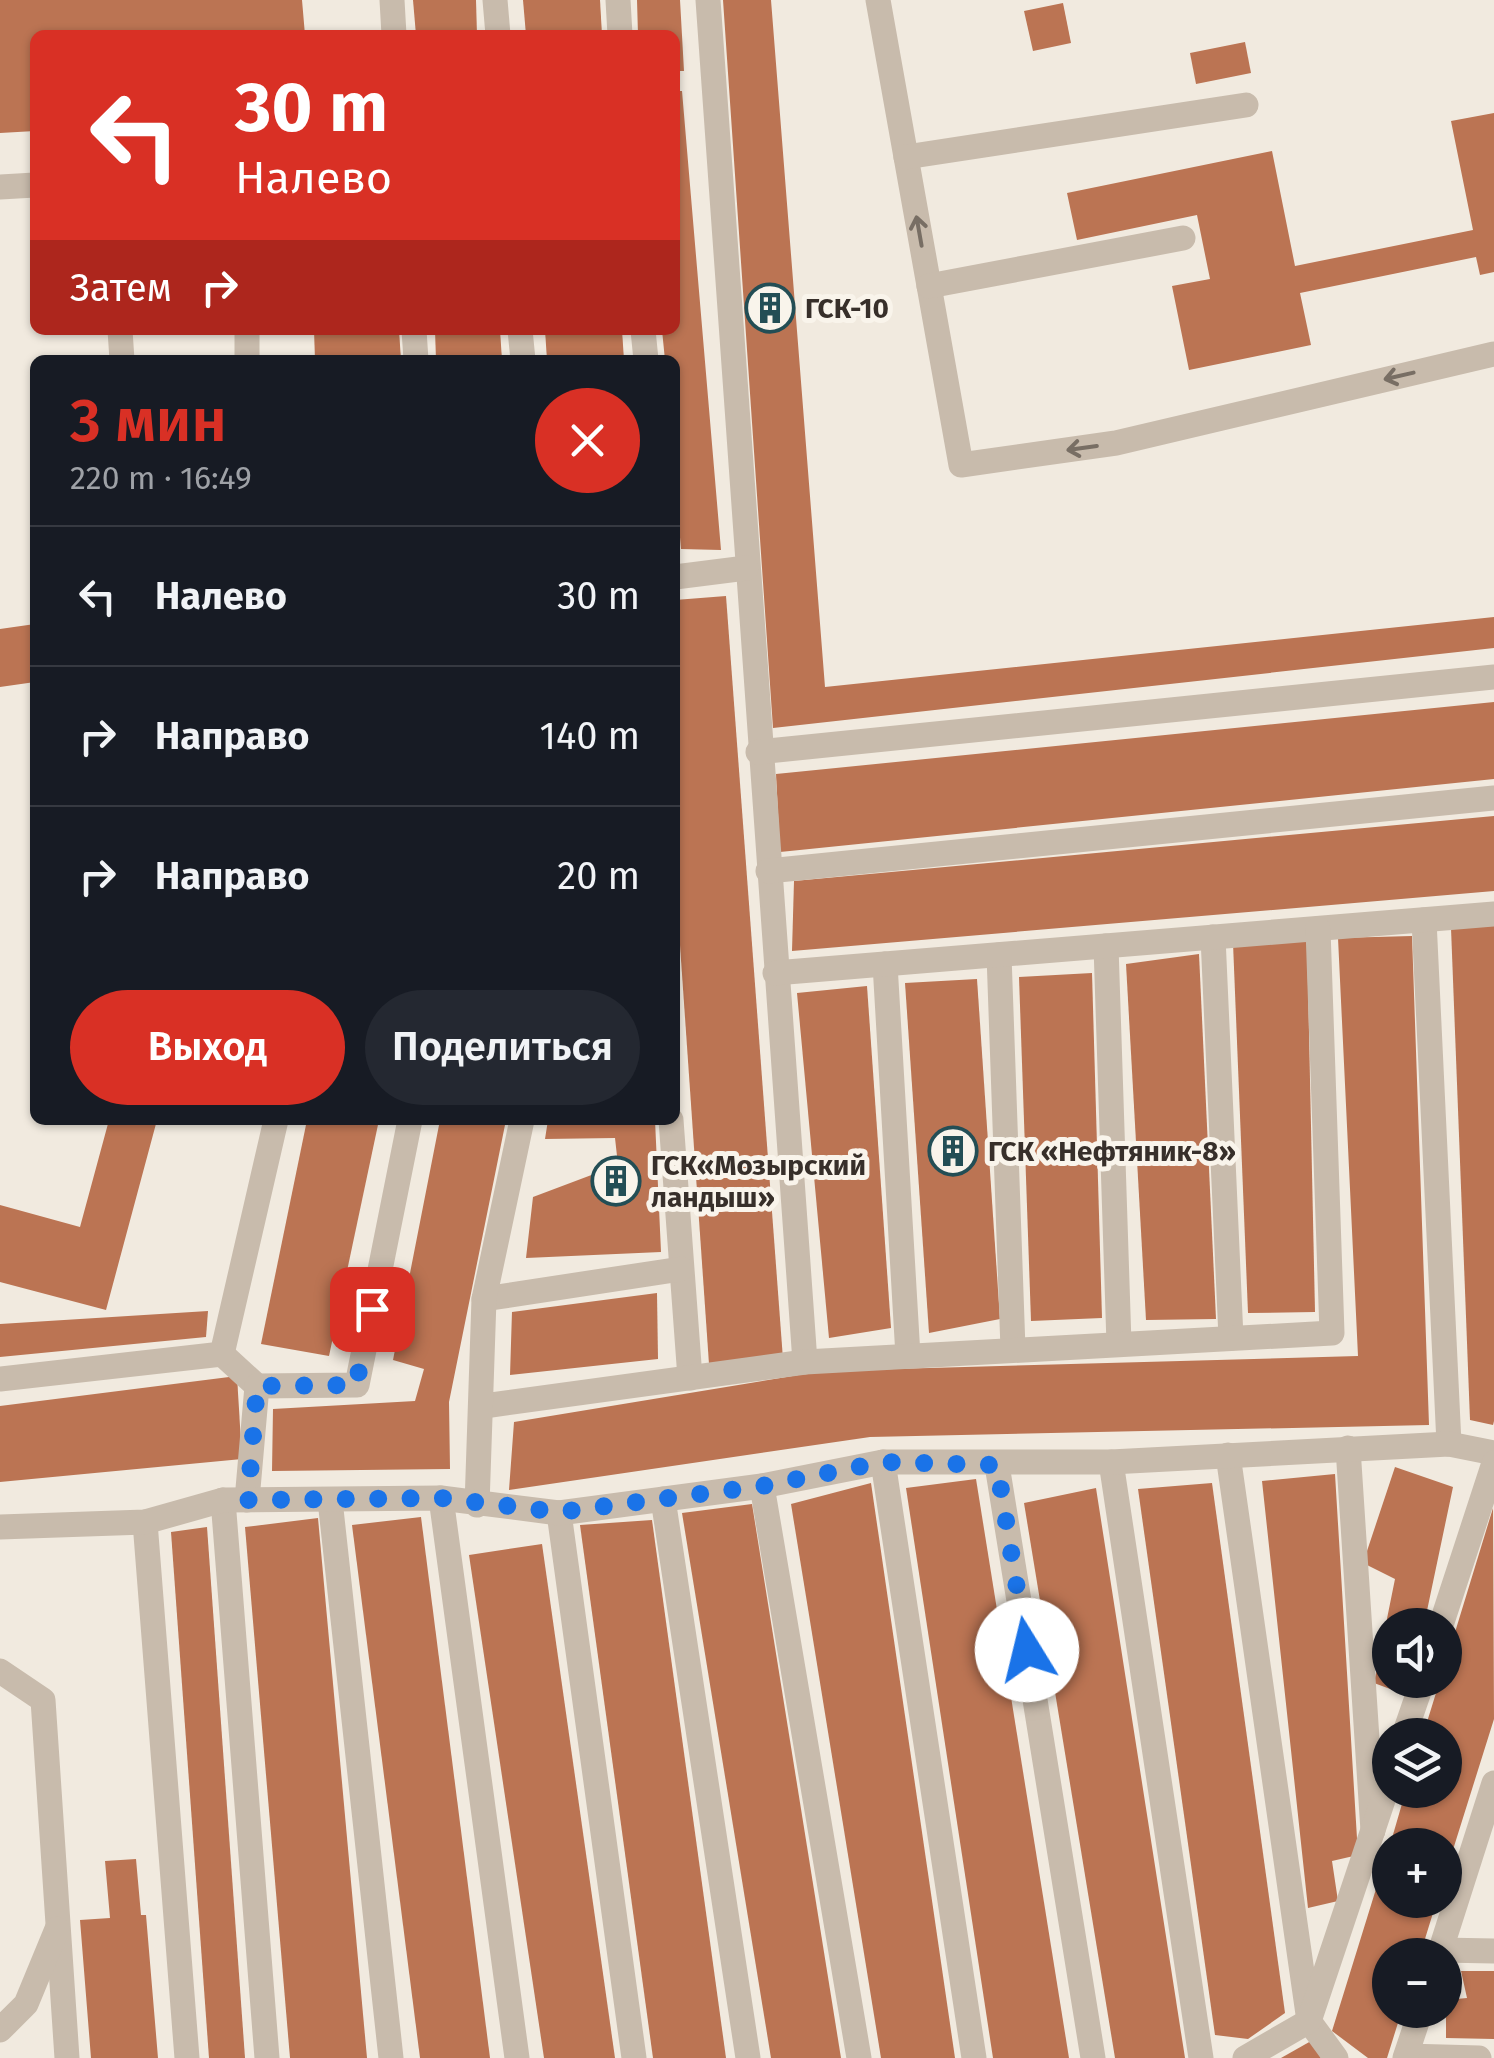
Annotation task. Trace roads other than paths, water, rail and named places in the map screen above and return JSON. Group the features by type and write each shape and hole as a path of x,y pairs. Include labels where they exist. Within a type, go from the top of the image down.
{"lane":[{"path":"392,0 394,30"},
{"path":"495,0 498,30"},
{"path":"618,0 620,30"},
{"path":"708,0 758,752 805,1362"},
{"path":"878,0 961,465 1116,443 1494,354"},
{"path":"906,156 1246,105"},
{"path":"0,187 30,185"},
{"path":"929,286 1183,238"},
{"path":"680,575 746,568"},
{"path":"758,752 1494,677"},
{"path":"768,871 1494,798"},
{"path":"775,973 1494,914"},
{"path":"1424,920 1449,1444"},
{"path":"484,1406 805,1362 1332,1332 1318,929"},
{"path":"1213,937 1231,1338"},
{"path":"1106,946 1119,1344"},
{"path":"998,954 1013,1350"},
{"path":"885,964 908,1356"},
{"path":"222,1354 275,1125"},
{"path":"0,1379 222,1354 257,1386 356,1385 409,1125"},
{"path":"478,1505 484,1406 484,1299 521,1125"},
{"path":"671,1125 690,1378"},
{"path":"484,1299 681,1269"},
{"path":"257,1386 236,1500 267,2058"},
{"path":"0,1527 145,1522 236,1500 441,1498 559,1512 762,1486 883,1462 1111,1462 1449,1444 1494,1453"},
{"path":"1348,1448 1373,1828"},
{"path":"1228,1455 1309,2022 1336,2058"},
{"path":"883,1462 974,2058"},
{"path":"1111,1462 1201,2058"},
{"path":"1447,1608 1494,1464"},
{"path":"997,1465 1092,2058"},
{"path":"762,1486 859,2058"},
{"path":"441,1498 516,2058"},
{"path":"663,1498 748,2058"},
{"path":"330,1500 391,2058"},
{"path":"559,1512 634,2058"},
{"path":"145,1522 186,2058"},
{"path":"0,1672 44,1700 67,2058"},
{"path":"1446,1938 1484,1846 1494,1784"},
{"path":"1245,2058 1309,2022 1372,1834"},
{"path":"0,2030 26,2004 59,1925"},
{"path":"1462,1952 1494,1950"},
{"path":"1415,2028 1406,2057 1479,2058"}],"place":[{"name":"ГСК-10","path":"770,308"},
{"name":"ГСК «Нефтяник-8»","path":"953,1151"},
{"name":"ГСК«Мозырский ландыш»","path":"616,1181"}]}
